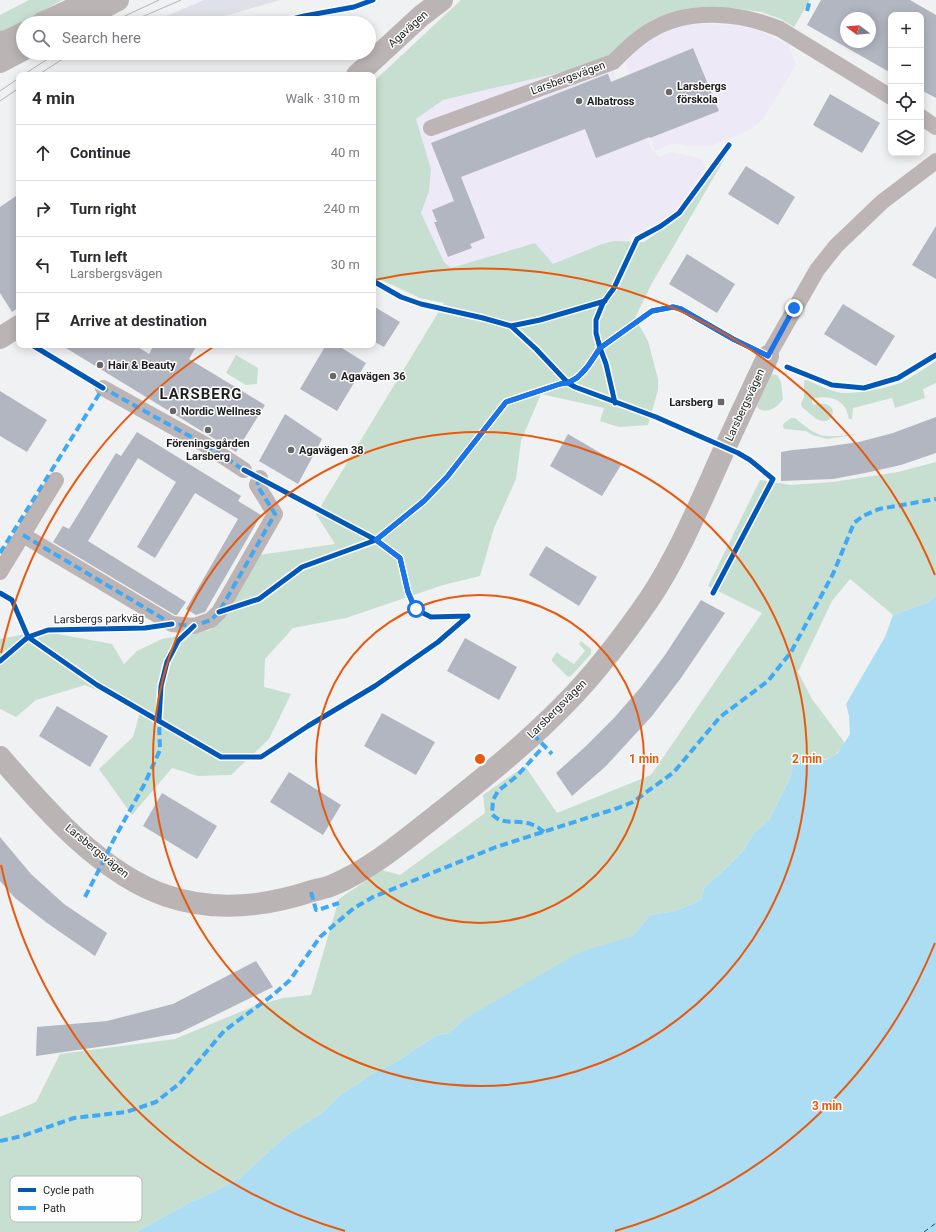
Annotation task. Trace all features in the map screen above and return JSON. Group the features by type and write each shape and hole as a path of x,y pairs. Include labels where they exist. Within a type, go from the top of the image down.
{"street":[{"path":"57,16 92,0"},
{"path":"88,16 118,0"},
{"name":"Agavägen","path":"376,58 442,0"},
{"name":"Larsbergsvägen","path":"431,128 614,62 647,32 658,26 686,17 707,15 743,17 766,23 780,29 888,95"},
{"path":"0,42 7,41 16,36"},
{"path":"0,62 16,54"},
{"name":"Agavägen","path":"360,72 374,60"},
{"path":"924,118 936,127"},
{"name":"Larsbergsvägen","path":"0,757 34,795 80,841 129,878 167,896 212,906 232,907 258,905 298,896 331,885 359,871 403,842 472,788 566,704 610,653 648,600 676,555 768,356 817,270 836,246 882,202 936,161"},
{"path":"0,338 16,328"},
{"path":"103,388 204,444 244,470"},
{"name":"Larsbergs parkväg","path":"23,535 172,624 194,626 211,620 218,612 275,514 257,485 260,478"},
{"path":"0,572 56,480"}],"shaded area":[{"path":"204,0 280,0 224,16 166,16"},
{"path":"699,24 733,25 760,31 789,45 796,65 763,119 752,128 737,136 710,146 687,146 673,143 655,151 650,138 719,111 693,48 630,74 625,62 648,40 668,29"},
{"path":"606,57 653,151 660,157 671,152 702,159 705,167 674,213 664,221 633,234 629,241 614,241 602,244 553,264 535,243 451,268 444,262 421,213 429,191 431,169 416,119 443,100 477,93"}],"green space":[{"path":"29,0 62,0 34,16 16,16 16,27 3,34 0,34 0,15"},
{"path":"461,0 810,0 794,27 781,19 761,12 733,8 702,8 680,11 652,20 631,35 606,57 580,68 443,100 416,119 431,169 429,191 421,213 444,262 451,268 535,243 553,264 602,244 614,241 644,242 682,215 729,151 651,285 635,318 648,341 658,379 658,390 648,425 619,427 600,421 604,408 541,394 521,441 516,479 494,528 480,576 443,585 346,618 293,628 265,659 264,687 291,694 269,739 231,775 198,776 172,768 132,815 99,769 133,737 141,709 85,685 36,700 16,717 0,709 0,639 41,631 112,644 124,664 137,651 162,639 210,630 224,617 259,555 335,544 316,514 444,303 420,298 376,277 376,79"},
{"path":"236,355 258,368 257,384 246,385 226,373"},
{"path":"936,361 936,383 923,389 925,398 895,408 892,398 853,408 852,419 849,419 846,409 840,402 826,397 812,399 812,403 814,405 825,404 828,405 833,411 831,418 827,421 822,421 816,419 802,407 801,404 804,397 804,381 807,380 837,392 863,392 902,382"},
{"path":"769,374 777,375 781,382 783,399 777,406 766,411 755,405"},
{"path":"791,418 795,418 810,430 822,435 836,436 855,434 827,439 812,435 806,431 785,429 783,424"},
{"path":"936,462 936,596 927,603 893,615 850,579 832,601 798,672 812,699 845,743 835,755 824,760 795,758 790,778 769,820 754,833 744,850 704,888 701,900 675,911 650,915 633,936 608,945 463,1020 449,1033 437,1035 393,1064 375,1072 338,1097 323,1112 287,1135 241,1177 136,1232 0,1232 0,1117 36,1102 60,1054 175,1039 252,1007 283,998 311,995 339,899 382,870 400,875 485,813 483,795 525,766 557,813 651,775 762,613 708,586 760,480 791,485 833,482 898,472"},
{"path":"581,641 591,649 591,654 569,677 552,661 552,659 557,652 574,664 585,651 579,644"}],"water":[{"path":"936,596 936,1232 136,1232 241,1177 287,1135 323,1112 338,1097 375,1072 393,1064 437,1035 449,1033 463,1020 580,952 633,936 650,915 675,911 701,900 704,888 744,850 754,833 769,820 790,778 795,758 826,760 838,753 850,734 849,716 846,704 885,637 893,615 927,603"}],"building":[{"path":"821,0 910,0 936,15 936,98 924,92 924,12 888,12 888,71 847,48 876,48 876,12 840,12 840,44 807,25"},
{"path":"693,48 719,111 596,158 585,129 461,177 485,238 470,244 472,248 448,257 434,222 437,222 432,210 454,201 431,143 607,74 611,82"},
{"path":"830,94 880,123 862,153 813,125"},
{"path":"746,166 795,197 778,225 728,194"},
{"path":"16,196 16,309 12,312 0,293 0,207"},
{"path":"936,226 936,279 912,265"},
{"path":"687,254 735,284 717,313 669,284"},
{"path":"843,304 895,336 876,366 824,334"},
{"path":"376,308 400,322 384,347 376,343"},
{"path":"66,348 140,348 149,354 152,348 195,348 189,359 265,405 236,452"},
{"name":"Agavägen 36","path":"324,348 342,348 366,363 337,411 300,389"},
{"path":"0,391 47,420 27,452 0,436"},
{"name":"Agavägen 38","path":"285,414 322,439 298,484 259,461"},
{"path":"936,417 936,453 901,465 833,479 781,481 781,452 859,442 893,433"},
{"path":"137,432 241,496 238,501 261,515 205,612 196,615 186,609 238,519 195,493 155,558 137,547 176,482 138,458 88,541 186,602 177,615 53,542 63,526 69,529 116,453 121,456"},
{"path":"568,434 621,465 602,496 550,466"},
{"path":"546,546 597,577 579,606 529,575"},
{"path":"701,600 725,613 681,678 652,716 606,766 572,796 556,773 614,718 641,687 665,655"},
{"path":"465,638 517,667 499,700 447,671"},
{"path":"57,706 108,736 90,767 39,736"},
{"path":"382,713 435,742 416,775 364,746"},
{"path":"289,772 341,805 323,835 270,802"},
{"path":"162,793 217,826 197,859 143,826"},
{"path":"0,837 31,874 64,904 107,933 95,956 47,923 15,898 0,881"},
{"path":"256,961 273,987 179,1033 112,1045 36,1056 37,1027 107,1021 173,1004"}],"ferry route":[{"path":"924,1232 936,1223"}],"tram line":[{"path":"125,16 159,0"},
{"path":"144,16 181,0"},
{"path":"28,72 46,60"},
{"path":"43,72 61,60"},
{"path":"0,91 16,80"},
{"path":"0,101 16,90"}],"marked path":[{"path":"807,11 810,0"},
{"path":"0,553 103,388 204,444 244,470"},
{"path":"23,535 172,624 194,626 211,620 219,612 275,514 257,485 260,478"},
{"path":"0,1141 22,1136 74,1118 126,1112 156,1102 180,1083 224,1031 273,995 290,980 320,937 354,908 373,897 496,847 633,802 674,772 720,717 768,681 791,652 833,574 854,523 863,516 879,509 936,499"},
{"path":"85,897 113,841 144,785 160,750 159,720"},
{"path":"533,734 552,754"},
{"path":"544,746 517,776 498,791 493,800 492,814 501,820 528,823 536,826 544,832"},
{"path":"311,892 316,910 319,910"},
{"path":"321,909 339,903"}],"cycle path":[{"path":"304,16 354,7 373,0"},
{"path":"219,612 259,599 302,567 376,540 424,501 447,477 506,402 567,383 579,376 600,348 596,333 596,320 603,303 614,288 637,239 661,226 679,213 729,145"},
{"path":"376,283 401,297 421,304 511,326 536,349 568,383 575,387 656,417 738,453 750,460 773,479 713,593"},
{"path":"511,326 540,320 605,301"},
{"path":"615,403 606,364 600,348 652,311 673,307 681,309 733,339 768,356"},
{"path":"37,348 103,388"},
{"path":"787,367 832,385 864,388 898,378 936,355"},
{"path":"244,470 376,540 400,558 408,592 415,609 431,617 468,616"},
{"path":"0,593 12,600 28,637"},
{"path":"28,637 97,685 221,757 261,757 308,726 375,686 438,642 468,616"},
{"path":"0,661 28,637 48,630 145,628 172,624"},
{"path":"159,720 161,686 167,662 178,641 194,626"}],"place":[{"name":"Larsbergs förskola","path":"669,92"},
{"name":"Albatross","path":"579,101"},
{"name":"Hair & Beauty","path":"100,365"},
{"name":"Agavägen 36","path":"333,376"},
{"name":"Larsberg","path":"721,402"},
{"name":"Nordic Wellness","path":"173,411"},
{"name":"Föreningsgården Larsberg","path":"208,430"},
{"name":"Agavägen 38","path":"291,450"}],"district":[{"name":"LARSBERG","path":"201,394"}],"route":[{"path":"416,609 408,592 400,558 376,540 424,501 447,477 506,402 560,384 568,383 577,378 588,366 600,348 627,327 652,311 673,307 681,309 733,339 768,356 794,308"}]}
